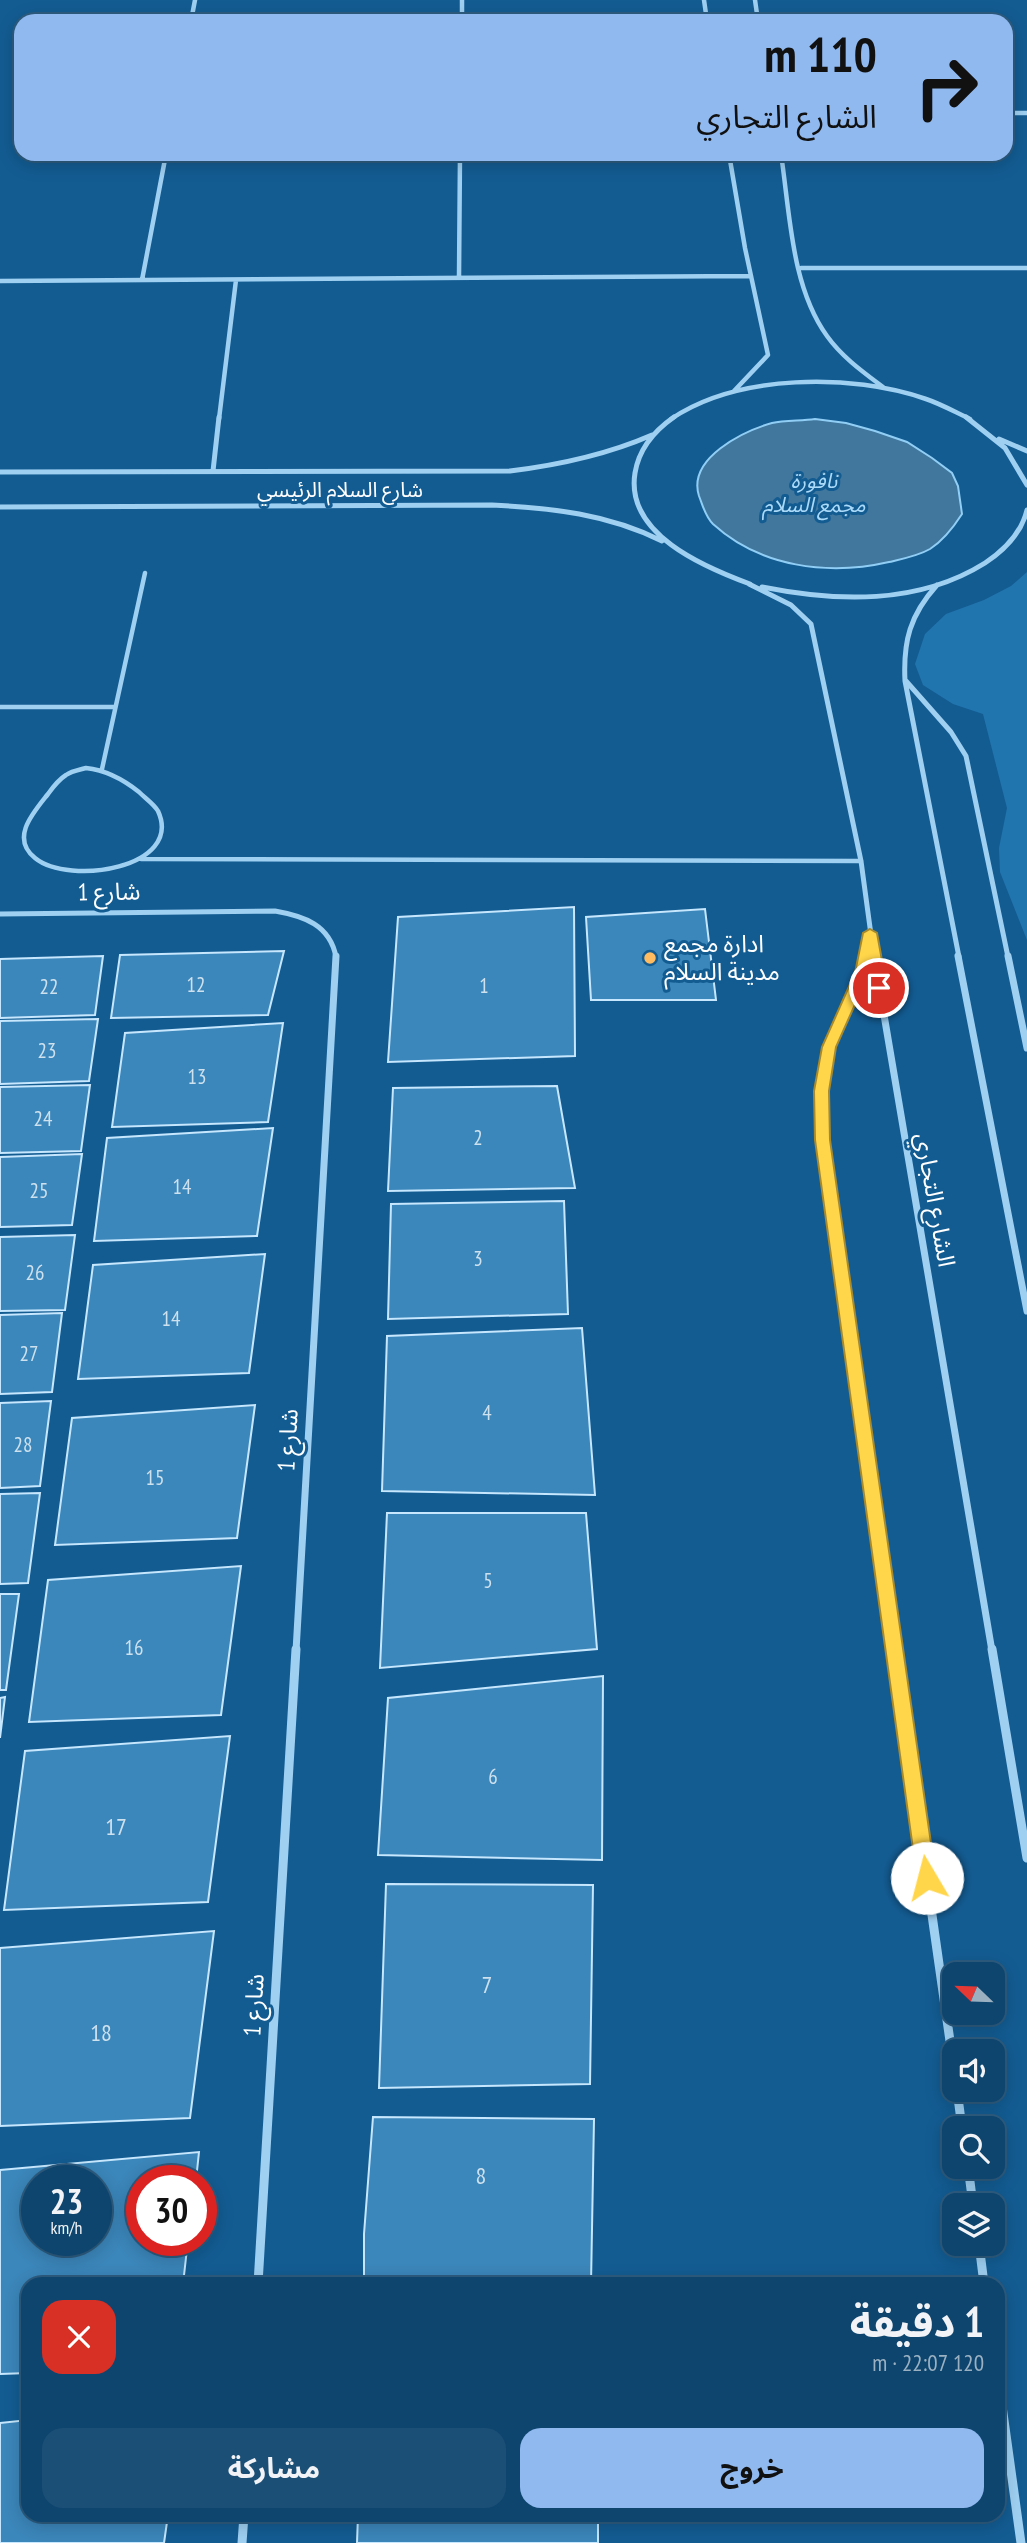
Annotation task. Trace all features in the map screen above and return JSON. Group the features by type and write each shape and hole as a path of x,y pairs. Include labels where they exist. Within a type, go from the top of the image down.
{"street":[{"path":"142,280 165,161"},
{"path":"459,278 460,161"},
{"path":"730,161 750,276 768,355 733,392"},
{"path":"782,161 801,268 815,316 826,335 856,368 886,389"},
{"path":"801,268 1027,268"},
{"path":"0,281 750,276"},
{"path":"213,471 236,280"},
{"path":"1027,451 995,438 955,412 930,401 886,389 817,382 760,386 733,392 687,409 653,434 641,452 634,471 634,490 641,510 654,530 674,547 695,561 749,584 812,596 845,597 908,592 937,585 985,564 1017,536 1027,531"},
{"name":"شارع السلام الرئيسي","path":"0,472 510,471 587,458 626,448 653,434"},
{"path":"995,438 1021,468 1027,485"},
{"name":"شارع السلام الرئيسي","path":"0,507 505,505 598,516 643,530 674,547"},
{"path":"1017,536 1027,510"},
{"name":"الشارع التجاري","path":"749,584 791,605 811,624 861,861 870,933 1027,1858"},
{"path":"937,585 910,618 903,646 905,681 1027,1311"},
{"path":"905,681 951,732 966,756 1027,1048"},
{"name":"شارع 1","path":"0,914 275,911 296,914 314,921 327,932 335,945 337,960 333,1030 258,2277"},
{"path":"870,933 862,973 829,1047 822,1091 822,1140 950,2039"},
{"path":"980,2256 983,2277"},
{"path":"1005,2428 1021,2543"},
{"path":"242,2543 244,2522"}],"lane":[{"path":"102,769 145,573"},
{"path":"0,707 116,706"},
{"path":"86,768 102,769 155,803 162,816 163,831 155,846 141,859 98,874 75,874 36,860 26,847 22,833 27,818 60,780 71,772 86,768"},
{"path":"141,859 861,861"}],"shaded area":[{"path":"1027,572 1027,940 1000,872 999,848 1007,808 983,714 953,704 923,685 915,664 925,634 946,614 984,600 1011,586"}],"water":[{"name":"نافورة مجمع السلام","path":"815,419 846,423 907,442 952,473 958,486 962,514 940,542 920,554 889,562 842,568 819,567 773,559 732,539 713,524 699,496 698,482 701,470 709,458 733,440 760,427 777,422"}],"building":[{"path":"574,907 575,1056 388,1062 398,917"},
{"name":"ادارة مجمع مدينة السلام","path":"705,909 716,1000 591,1000 586,917"},
{"path":"284,951 268,1015 111,1018 120,955"},
{"path":"103,956 95,1015 0,1018 0,959"},
{"path":"98,1019 89,1081 0,1084 0,1021"},
{"path":"283,1023 268,1122 112,1127 125,1033"},
{"path":"90,1085 81,1151 0,1153 0,1087"},
{"path":"557,1086 575,1188 388,1191 393,1088"},
{"path":"273,1128 257,1236 94,1241 107,1138"},
{"path":"82,1154 72,1225 0,1227 0,1157"},
{"path":"564,1201 568,1314 388,1319 391,1204"},
{"path":"75,1235 65,1310 0,1311 0,1237"},
{"path":"265,1254 249,1373 78,1379 93,1265"},
{"path":"62,1313 52,1392 0,1394 0,1315"},
{"path":"582,1328 595,1495 382,1491 387,1336"},
{"path":"51,1401 40,1486 0,1488 0,1403"},
{"path":"255,1405 237,1538 55,1545 72,1418"},
{"path":"40,1493 28,1583 0,1584 0,1494"},
{"path":"387,1513 586,1513 597,1649 380,1668"},
{"path":"241,1566 221,1715 29,1722 48,1580"},
{"path":"0,1594 19,1594 6,1690 0,1690"},
{"path":"603,1676 602,1860 378,1855 388,1698"},
{"path":"5,1697 0,1738 0,1698"},
{"path":"230,1736 208,1902 4,1910 25,1751"},
{"path":"386,1884 593,1885 590,2084 379,2088"},
{"path":"214,1931 190,2118 0,2126 0,1948"},
{"path":"373,2117 594,2119 591,2277 364,2277 364,2234"},
{"path":"199,2152 198,2165 126,2165 126,2256 186,2256 184,2277 21,2277 21,2373 0,2374 0,2170 21,2168 21,2256 112,2256 112,2165 55,2165"},
{"path":"21,2421 21,2522 167,2522 164,2543 0,2543 0,2423"},
{"path":"358,2522 598,2522 598,2543 357,2543"}],"place":[{"name":"ادارة مجمع مدينة السلام","path":"650,958"}],"route":[{"path":"879,988 870,933 862,973 829,1047 822,1091 822,1140 927,1878"}]}
